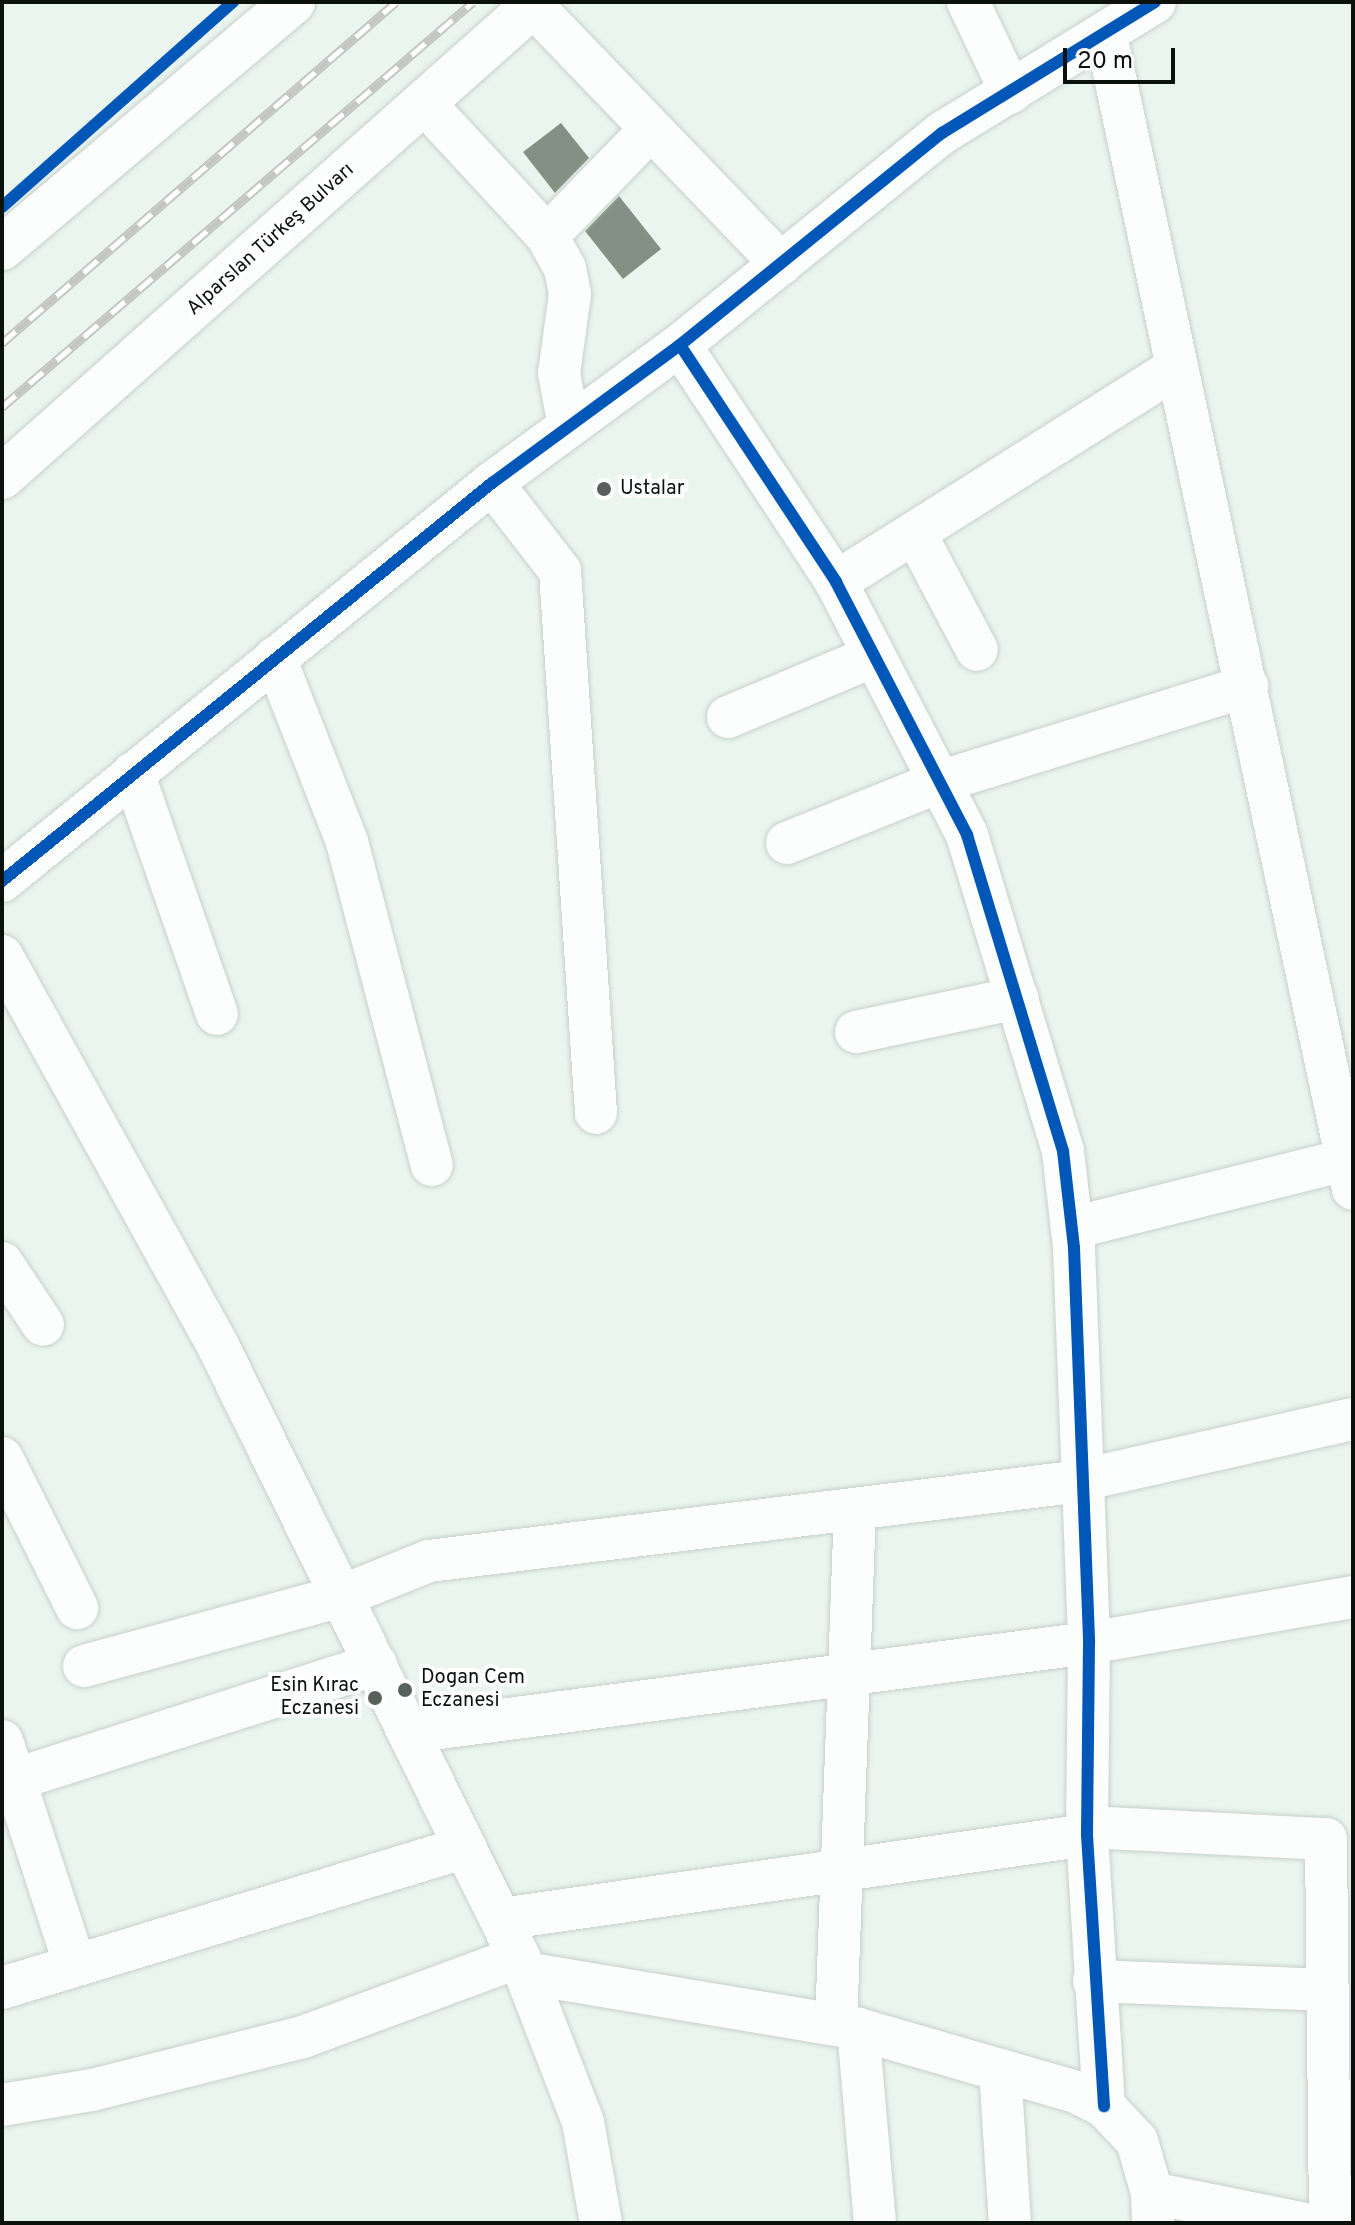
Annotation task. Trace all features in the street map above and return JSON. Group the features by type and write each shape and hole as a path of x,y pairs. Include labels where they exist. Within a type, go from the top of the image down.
{"main road":[{"path":"2,248 293,2"},
{"name":"Alparslan Türkeş Bulvarı","path":"2,477 535,4"}],"street":[{"path":"968,2 1011,92"},
{"path":"2,881 492,483 680,345 942,133 1106,35 1155,2"},
{"path":"535,4 781,264"},
{"path":"1072,1228 1351,1169 1106,35"},
{"path":"424,103 547,236 565,268 570,294 559,373 569,426"},
{"path":"547,236 651,129"},
{"path":"680,345 836,582 967,835 1063,1151 1072,1228 1083,1480 1089,1643 1087,1831 1104,2106"},
{"path":"836,582 1177,367"},
{"path":"492,483 560,571 596,1113"},
{"path":"915,533 977,650"},
{"path":"728,717 874,656"},
{"path":"275,658 347,842 432,1165"},
{"path":"787,843 939,782 1247,686"},
{"path":"133,773 217,1014"},
{"path":"2,956 218,1346 501,1919 583,2122 601,2223"},
{"path":"856,1032 1017,998"},
{"path":"2,1263 43,1325"},
{"path":"84,1666 342,1596 429,1561 1083,1480 1353,1419"},
{"path":"2,1458 77,1608"},
{"path":"855,1509 846,1677 844,1868 847,2027 875,2223"},
{"path":"409,1732 1089,1643 1353,1597"},
{"path":"74,1962 8,1760 376,1664"},
{"path":"501,1919 1087,1831 1326,1839 1330,2223"},
{"path":"2,1988 74,1962 465,1847"},
{"path":"2,2105 92,2090 303,2037 522,1965 847,2027 1000,2070 1104,2106 1137,2141 1153,2208 1301,2223"},
{"path":"1094,1981 1328,1990"},
{"path":"1000,2070 1010,2223"}],"building":[{"path":"561,123 589,158 555,193 523,152"},
{"path":"619,196 661,249 623,279 585,231"}],"railway":[{"path":"2,343 396,2"},
{"path":"2,407 473,2"}],"cycle path":[{"path":"2,207 233,2"},
{"path":"2,881 492,483 680,345 942,133 1155,2"},
{"path":"680,345 836,582 967,835 1063,1151 1074,1248 1089,1643 1087,1835 1104,2106"}],"place":[{"name":"Ustalar","path":"604,489"},
{"name":"Dogan Cem Eczanesi","path":"405,1690"},
{"name":"Esin Kırac Eczanesi","path":"375,1698"}]}
